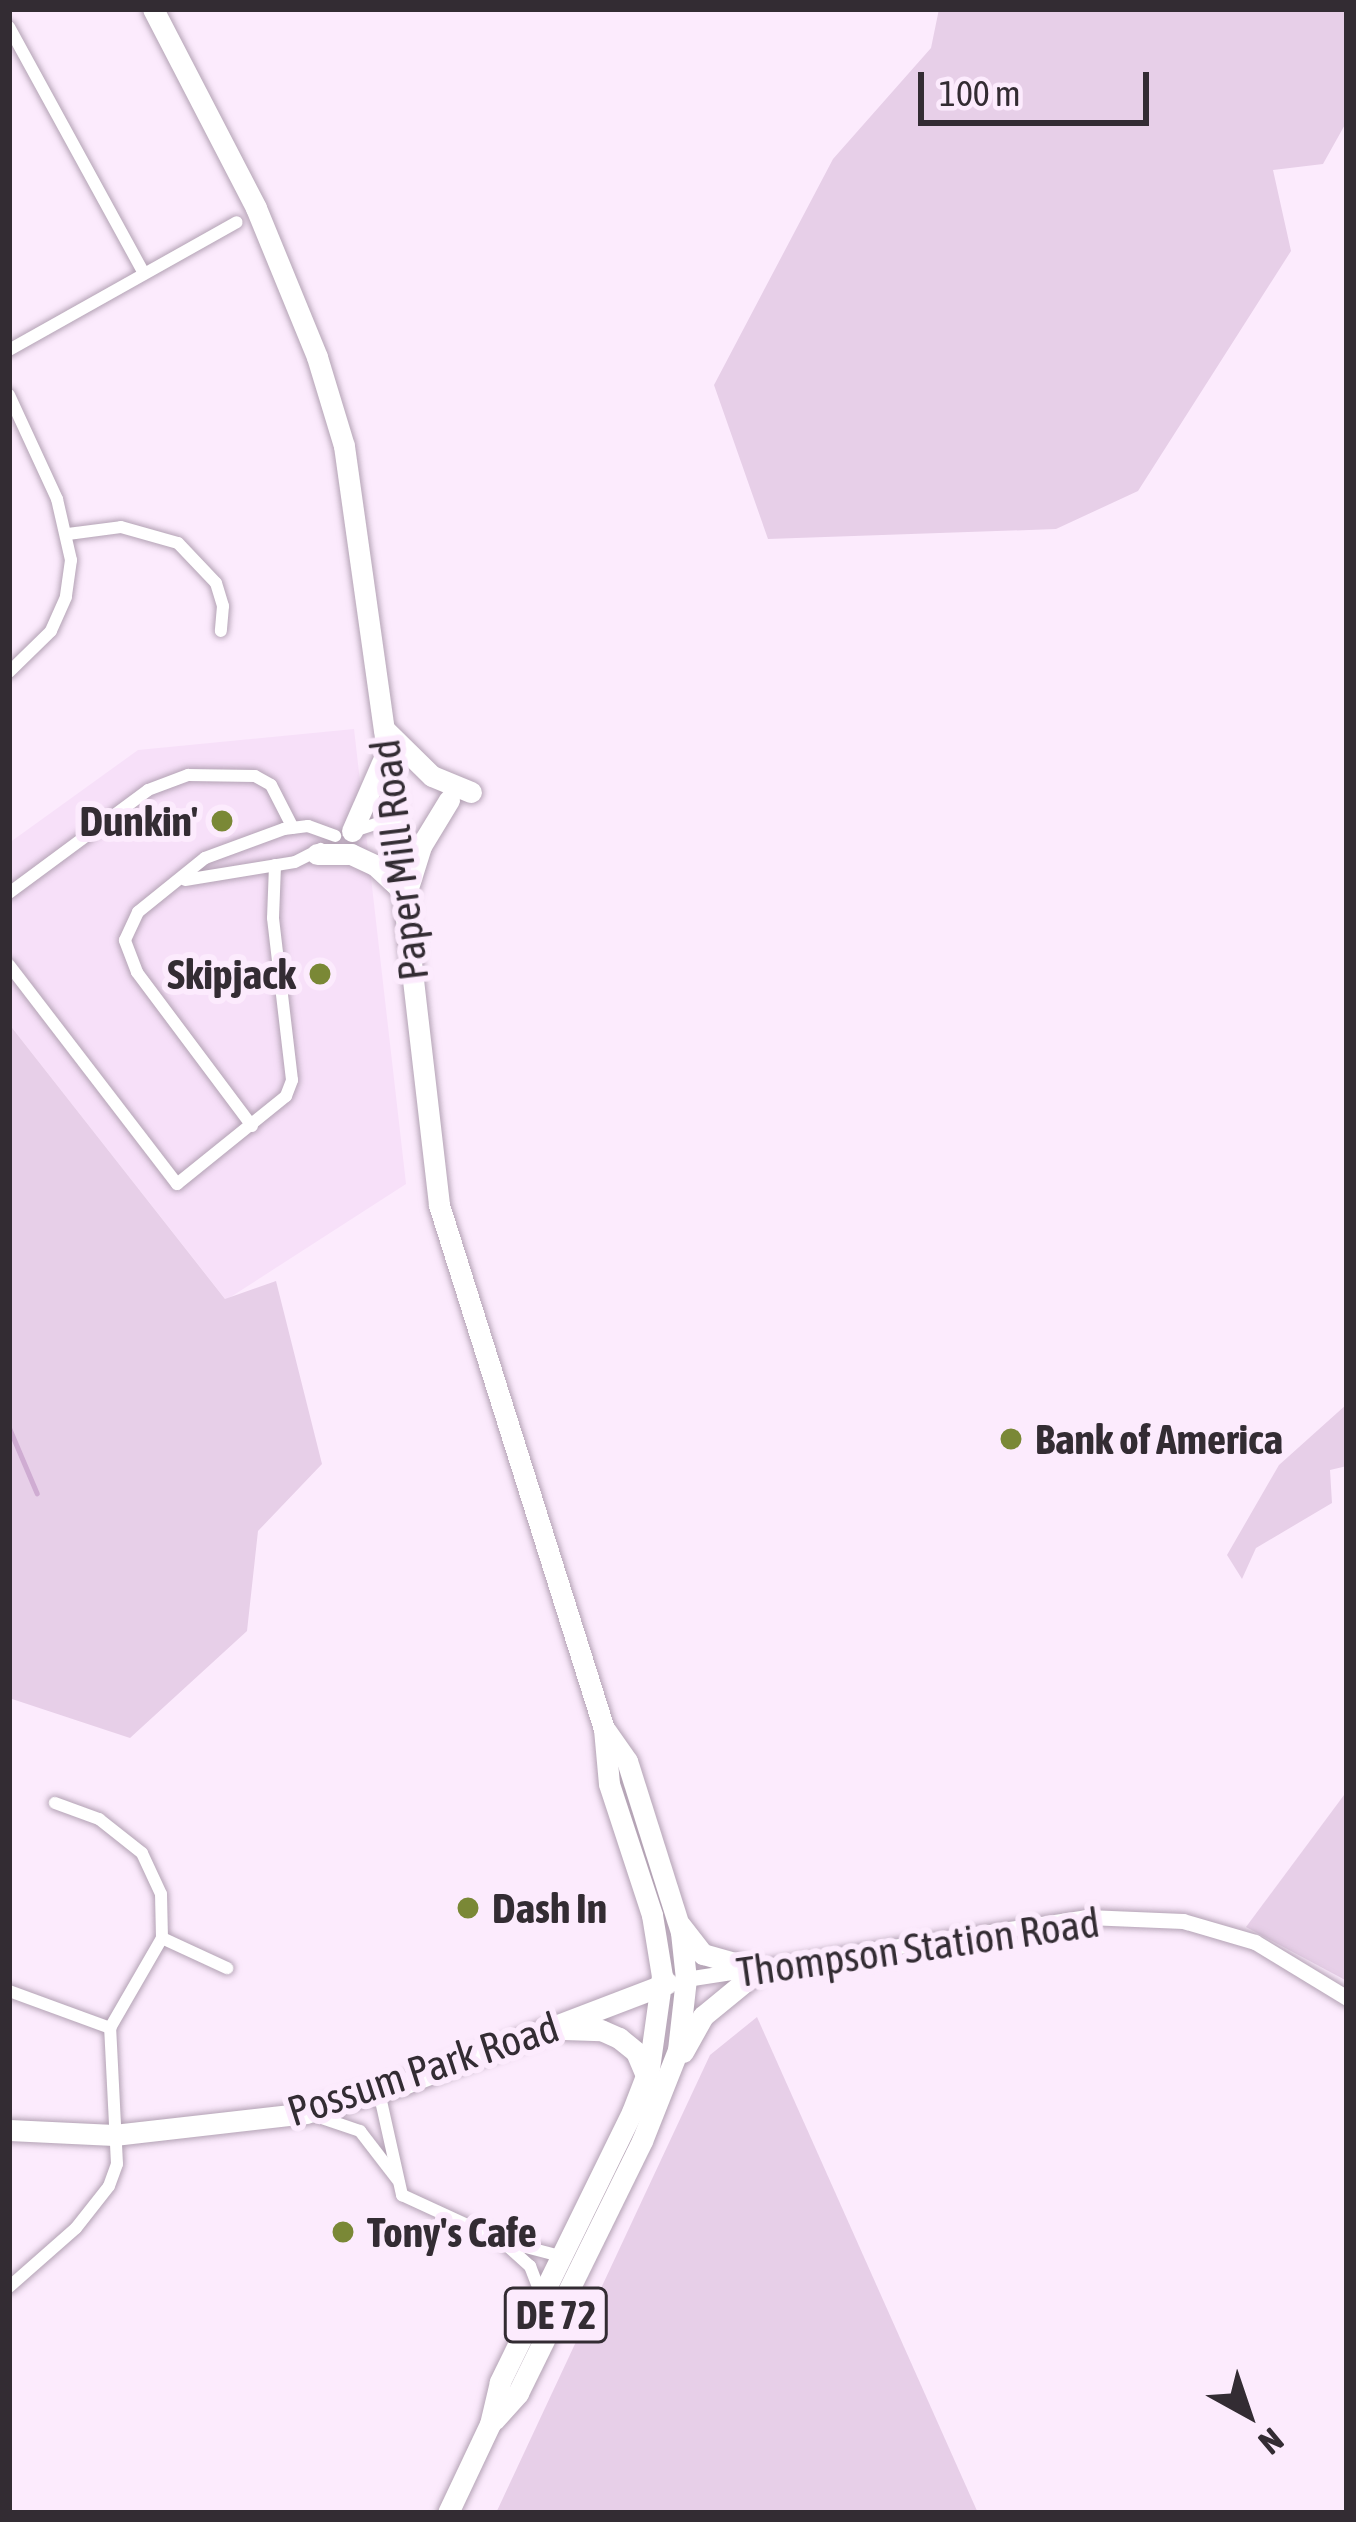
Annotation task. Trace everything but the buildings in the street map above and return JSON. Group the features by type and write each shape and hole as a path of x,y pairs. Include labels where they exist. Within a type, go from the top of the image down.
{"main road":[{"name":"Paper Mill Road","path":"153,9 256,208 317,357 352,484 439,1205 604,1729 609,1784 652,1915 661,1985 654,2083 546,2337 518,2393 490,2425"},
{"path":"317,854 351,854 375,866 403,896 422,846 460,796 385,734"},
{"path":"344,834 383,764 385,734"},
{"name":"Paper Mill Road","path":"448,2513 490,2425 500,2382 560,2256 654,2083 678,2050 686,1978 678,1923 627,1761 604,1729"},
{"path":"678,1923 703,1954 759,1970"},
{"path":"551,2028 601,2030 619,2038 636,2053 654,2083 703,2016 759,1970"},
{"name":"Possum Park Road","path":"9,2130 114,2135 306,2113 379,2092 686,1978"},
{"path":"546,2337 569,2277 569,2266 560,2256"}],"street":[{"path":"9,27 143,274"},
{"path":"9,350 237,222"},
{"path":"9,394 68,534 70,580 59,615 41,645 9,672"},
{"path":"68,534 121,527 178,543 206,568 222,595 221,631"},
{"path":"9,893 148,790 188,776 255,776 271,784 293,828"},
{"path":"184,880 317,854 344,834 394,818"},
{"path":"252,1126 125,951 138,912 184,880 205,858 245,840 293,828 308,826 344,834"},
{"path":"9,965 177,1184 286,1096 292,1080 274,918 275,865"},
{"path":"9,2287 100,2199 117,2164 110,2028 162,1937 161,1894 142,1853 110,1825 55,1803"},
{"name":"Thompson Station Road","path":"686,1978 1087,1917 1184,1921 1255,1942 1347,1998"},
{"path":"162,1937 227,1968"},
{"path":"9,1991 110,2028"},
{"path":"379,2092 398,2160 402,2195 502,2241 560,2256"},
{"path":"306,2113 361,2131 398,2180"},
{"path":"502,2241 530,2266 542,2294"}],"shaded area":[{"path":"939,9 1347,9 1347,121 1323,164 1273,170 1291,251 1138,491 1056,529 768,539 714,385 833,159 931,48"},
{"path":"354,729 406,1184 226,1300 9,1024 9,843 138,750"},
{"path":"9,1024 225,1299 276,1281 322,1464 258,1531 247,1631 130,1738 9,1698"},
{"path":"1347,1404 1347,1466 1330,1470 1332,1503 1256,1548 1242,1579 1227,1555 1279,1465"},
{"path":"1347,1791 1347,1981 1246,1927"},
{"path":"757,2017 978,2513 496,2513 710,2055"}],"waterway":[{"path":"9,1427 37,1493"}],"place":[{"name":"Dunkin'","path":"222,821"},
{"name":"Skipjack","path":"320,974"},
{"name":"Bank of America","path":"1011,1439"},
{"name":"Dash In","path":"468,1908"},
{"name":"Tony's Cafe","path":"343,2232"}]}
